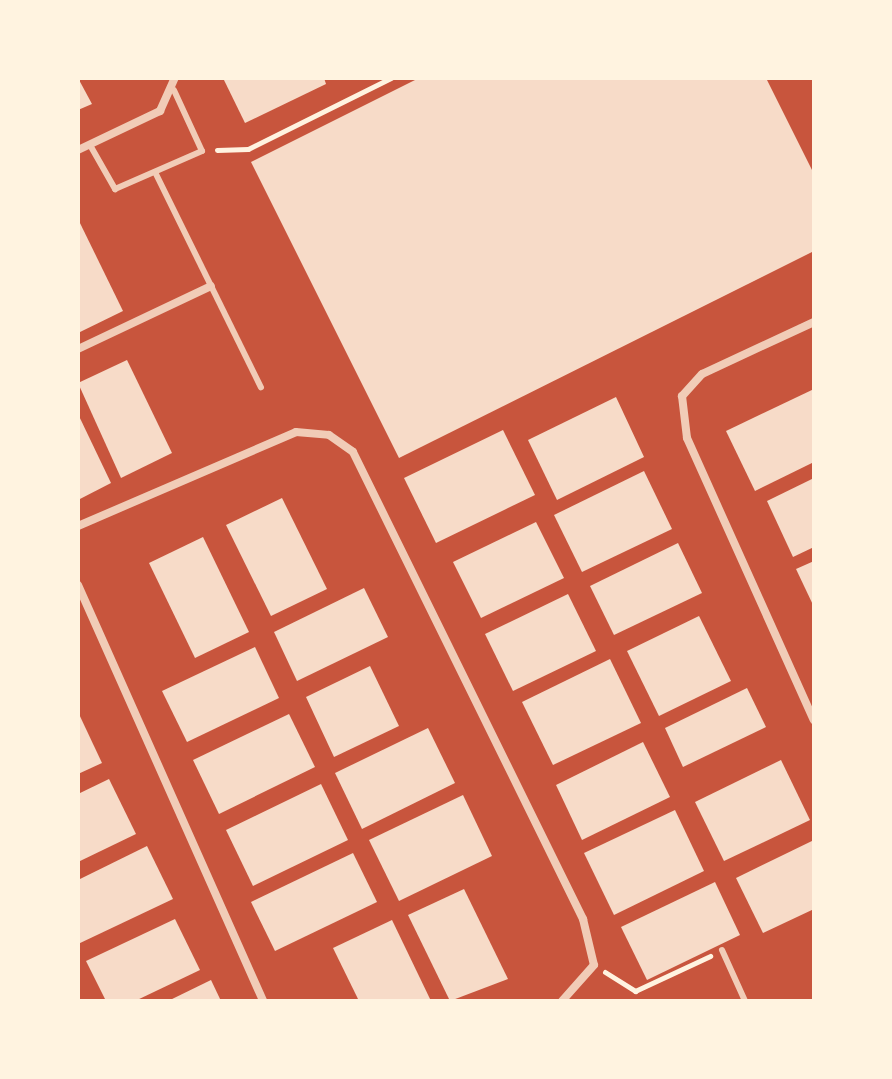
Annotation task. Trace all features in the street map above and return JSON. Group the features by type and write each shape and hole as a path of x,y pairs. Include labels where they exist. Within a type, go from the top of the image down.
{"street":[{"path":"78,150 160,111 174,90 175,78"},
{"path":"78,349 211,286"},
{"path":"814,322 702,374 682,396 687,438 814,720"},
{"path":"78,526 296,432 329,435 353,452 583,919 594,965 562,1001"},
{"path":"78,585 263,1001"}],"lane":[{"path":"90,145 115,189 202,151 174,90"},
{"path":"155,172 261,387"},
{"path":"722,950 745,1001"}],"path":[{"path":"202,151 248,149 391,78"},
{"path":"594,965 635,991 722,950"}],"building":[{"path":"78,78 92,104 78,110"},
{"path":"223,78 324,78 326,84 245,123"},
{"path":"419,78 766,78 814,174 814,251 399,458 251,162"},
{"path":"78,219 123,311 78,333"},
{"path":"127,360 172,453 121,478 78,383"},
{"path":"814,389 814,462 755,491 726,431"},
{"path":"616,397 644,457 557,500 528,440"},
{"path":"78,414 111,483 78,500"},
{"path":"503,430 535,495 436,543 404,478"},
{"path":"644,471 672,529 582,572 554,515"},
{"path":"814,478 814,547 793,557 767,501"},
{"path":"282,498 327,589 271,616 226,525"},
{"path":"536,522 564,578 481,618 453,562"},
{"path":"203,537 249,632 195,658 149,563"},
{"path":"678,543 702,593 614,635 590,586"},
{"path":"814,561 814,607 796,569"},
{"path":"364,588 388,637 297,681 274,632"},
{"path":"568,594 596,651 513,691 485,634"},
{"path":"699,616 731,681 659,716 627,651"},
{"path":"255,647 279,698 187,742 162,691"},
{"path":"610,659 641,723 553,765 522,702"},
{"path":"370,666 399,726 334,757 306,697"},
{"path":"747,688 766,727 683,767 665,728"},
{"path":"78,712 102,763 78,774"},
{"path":"289,714 315,767 219,814 193,760"},
{"path":"428,728 455,783 362,829 335,773"},
{"path":"643,742 670,797 582,840 556,785"},
{"path":"781,760 810,820 724,861 695,802"},
{"path":"109,779 136,834 78,862 78,794"},
{"path":"321,784 348,840 253,886 226,830"},
{"path":"463,795 492,856 399,901 369,840"},
{"path":"675,810 704,871 614,915 584,853"},
{"path":"814,840 814,909 763,933 736,878"},
{"path":"147,846 173,899 78,944 78,880"},
{"path":"353,853 377,902 275,951 251,902"},
{"path":"715,882 740,935 647,980 621,927"},
{"path":"464,889 508,979 450,1001 408,915"},
{"path":"175,919 200,970 135,1001 106,1001 86,961"},
{"path":"392,920 431,1001 359,1001 333,948"},
{"path":"211,980 221,1001 168,1001"}]}
